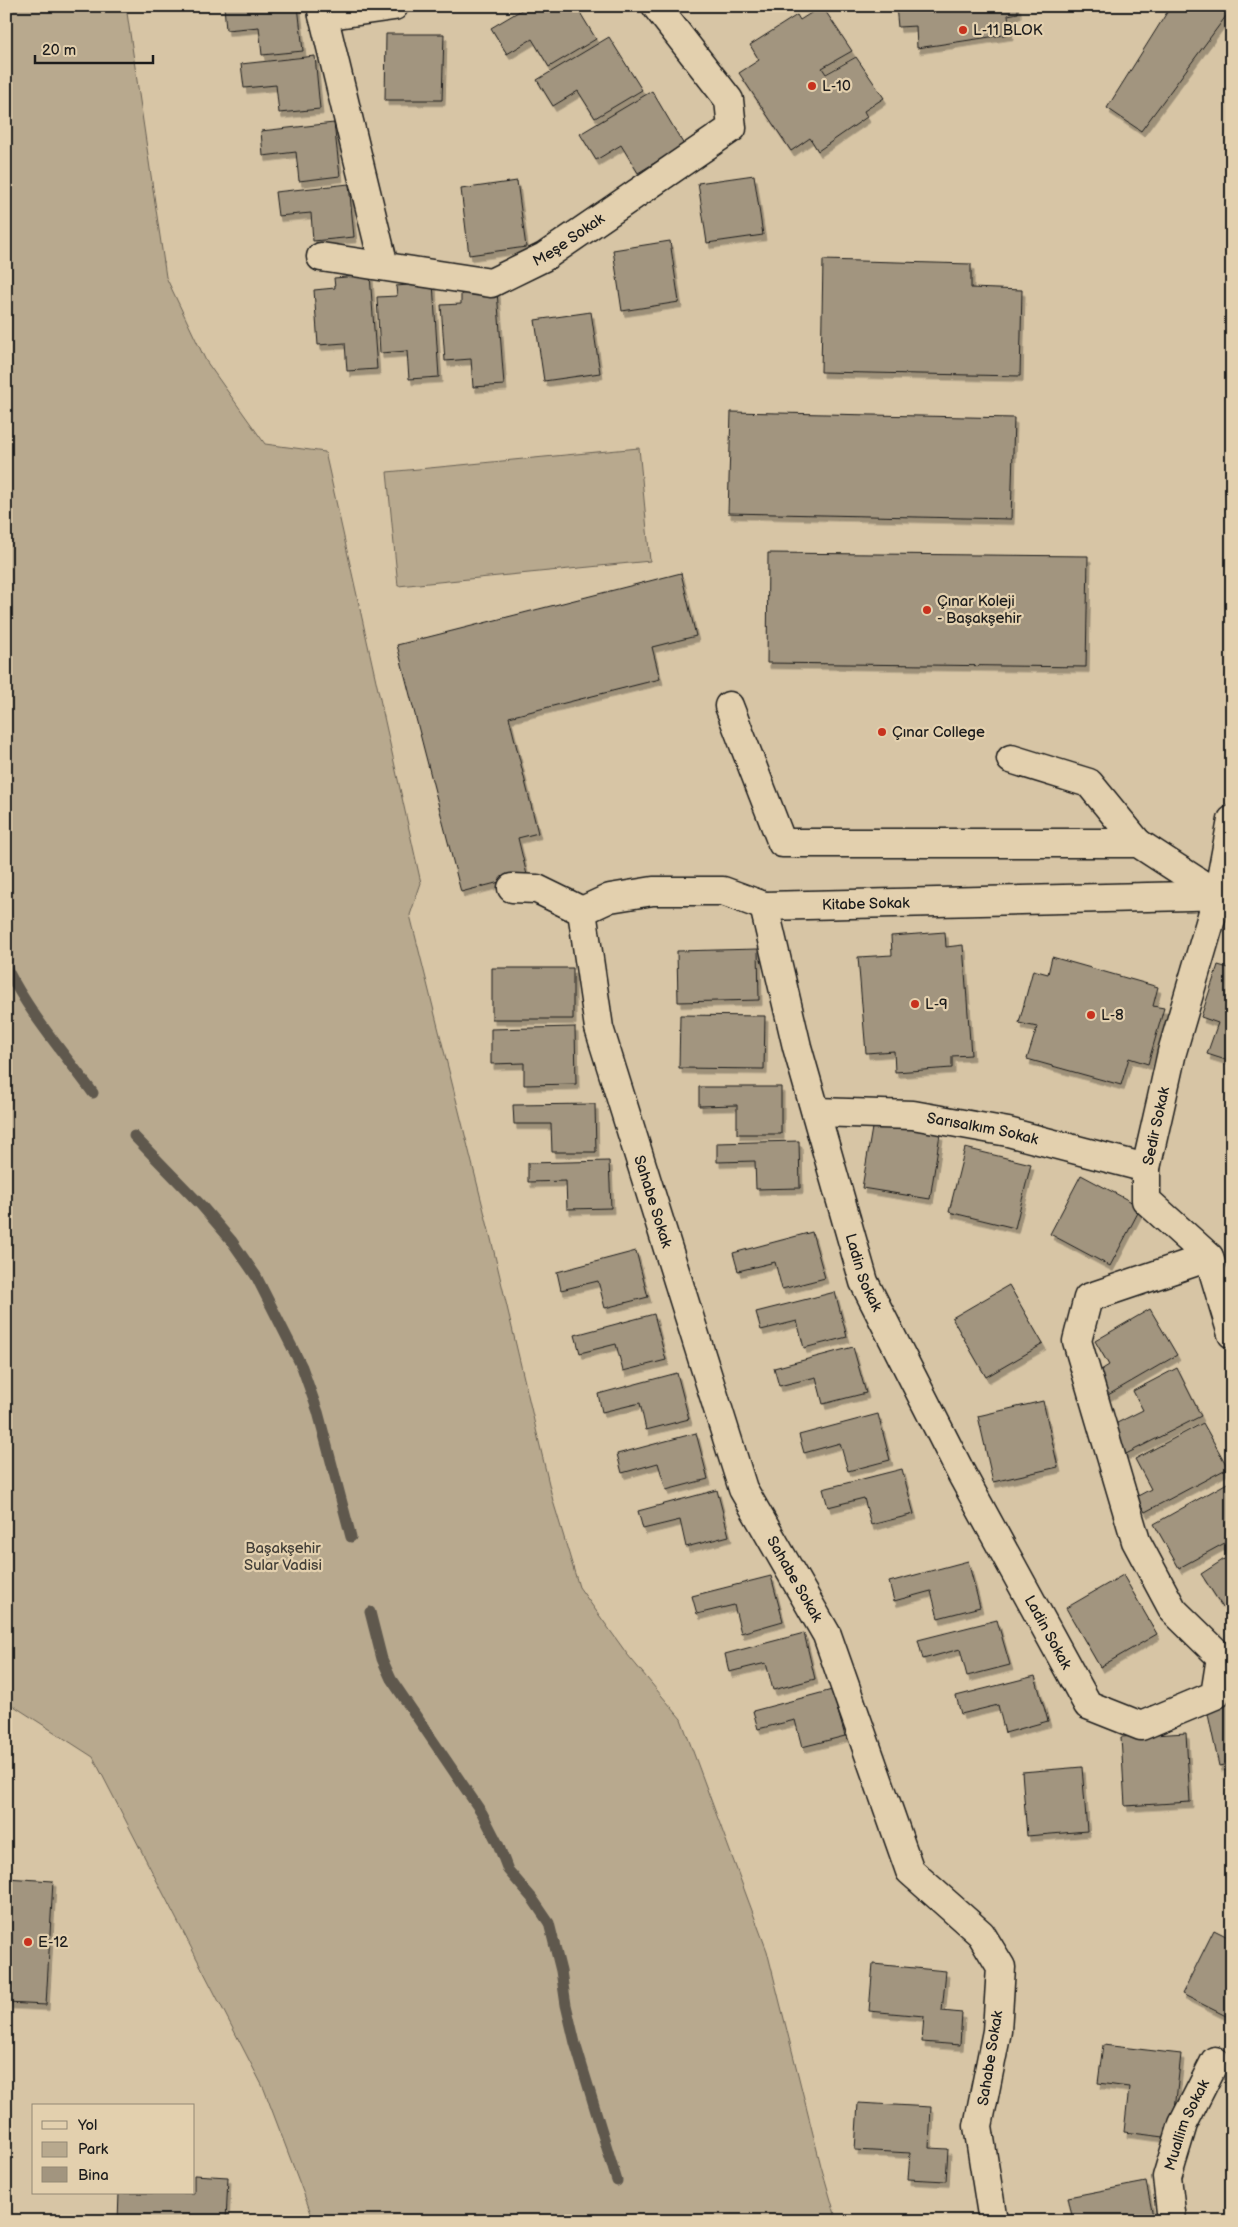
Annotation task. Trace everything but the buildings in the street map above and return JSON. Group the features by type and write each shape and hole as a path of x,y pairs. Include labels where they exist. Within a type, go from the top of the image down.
{"lane":[{"path":"384,266 322,11 394,6"},
{"name":"Meşe Sokak","path":"321,257 491,283 544,257 732,128 730,100 656,6"},
{"path":"729,706 782,843 1138,843"},
{"path":"1011,759 1089,783 1138,843 1225,895"},
{"name":"Sedir Sokak","path":"1209,1257 1146,1200 1146,1168 1172,1052 1225,895 1232,820"},
{"path":"512,888 537,889 582,912"},
{"name":"Kitabe Sokak","path":"582,912 610,898 653,891 722,891 764,906 1225,895"},
{"name":"Ladin Sokak","path":"764,906 797,1047 864,1282 961,1473 1088,1705 1141,1726 1215,1695 1221,1657 1173,1610 1136,1541 1077,1341 1088,1298 1209,1257"},
{"name":"Sahabe Sokak","path":"582,912 599,1028 743,1489 827,1635 910,1871 981,1934 1001,1967 997,2031 978,2126 993,2221"},
{"name":"Sarısalkım Sokak","path":"816,1112 913,1115 932,1118 1008,1132 1146,1168"},
{"path":"1209,1257 1232,1334"},
{"name":"Muallim Sokak","path":"1172,2221 1167,2177 1183,2124 1215,2061"}],"green space":[{"name":"Başakşehir Sular Vadisi","path":"6,6 126,6 166,277 206,361 265,444 325,452 421,883 410,915 491,1239 553,1501 579,1587 627,1654 681,1719 767,1951 821,2166 837,2221 314,2221 264,2089 93,1757 6,1701"},
{"path":"639,448 650,561 398,586 387,472"}],"waterway":[{"path":"6,967 25,1000 47,1032 93,1093"},
{"path":"134,1136 201,1205 231,1240 256,1276 302,1367 318,1412 351,1537"},
{"path":"370,1612 382,1659 391,1679 482,1813 498,1844 508,1870 532,1898 549,1923 561,1971 566,2005 575,2043 617,2181"}],"place":[{"name":"L-11 BLOK","path":"963,30"},
{"name":"L-10","path":"812,86"},
{"name":"Çınar Koleji - Başakşehir","path":"927,610"},
{"name":"Çınar College","path":"882,732"},
{"name":"L-9","path":"915,1004"},
{"name":"L-8","path":"1091,1015"},
{"name":"E-12","path":"28,1942"}]}
